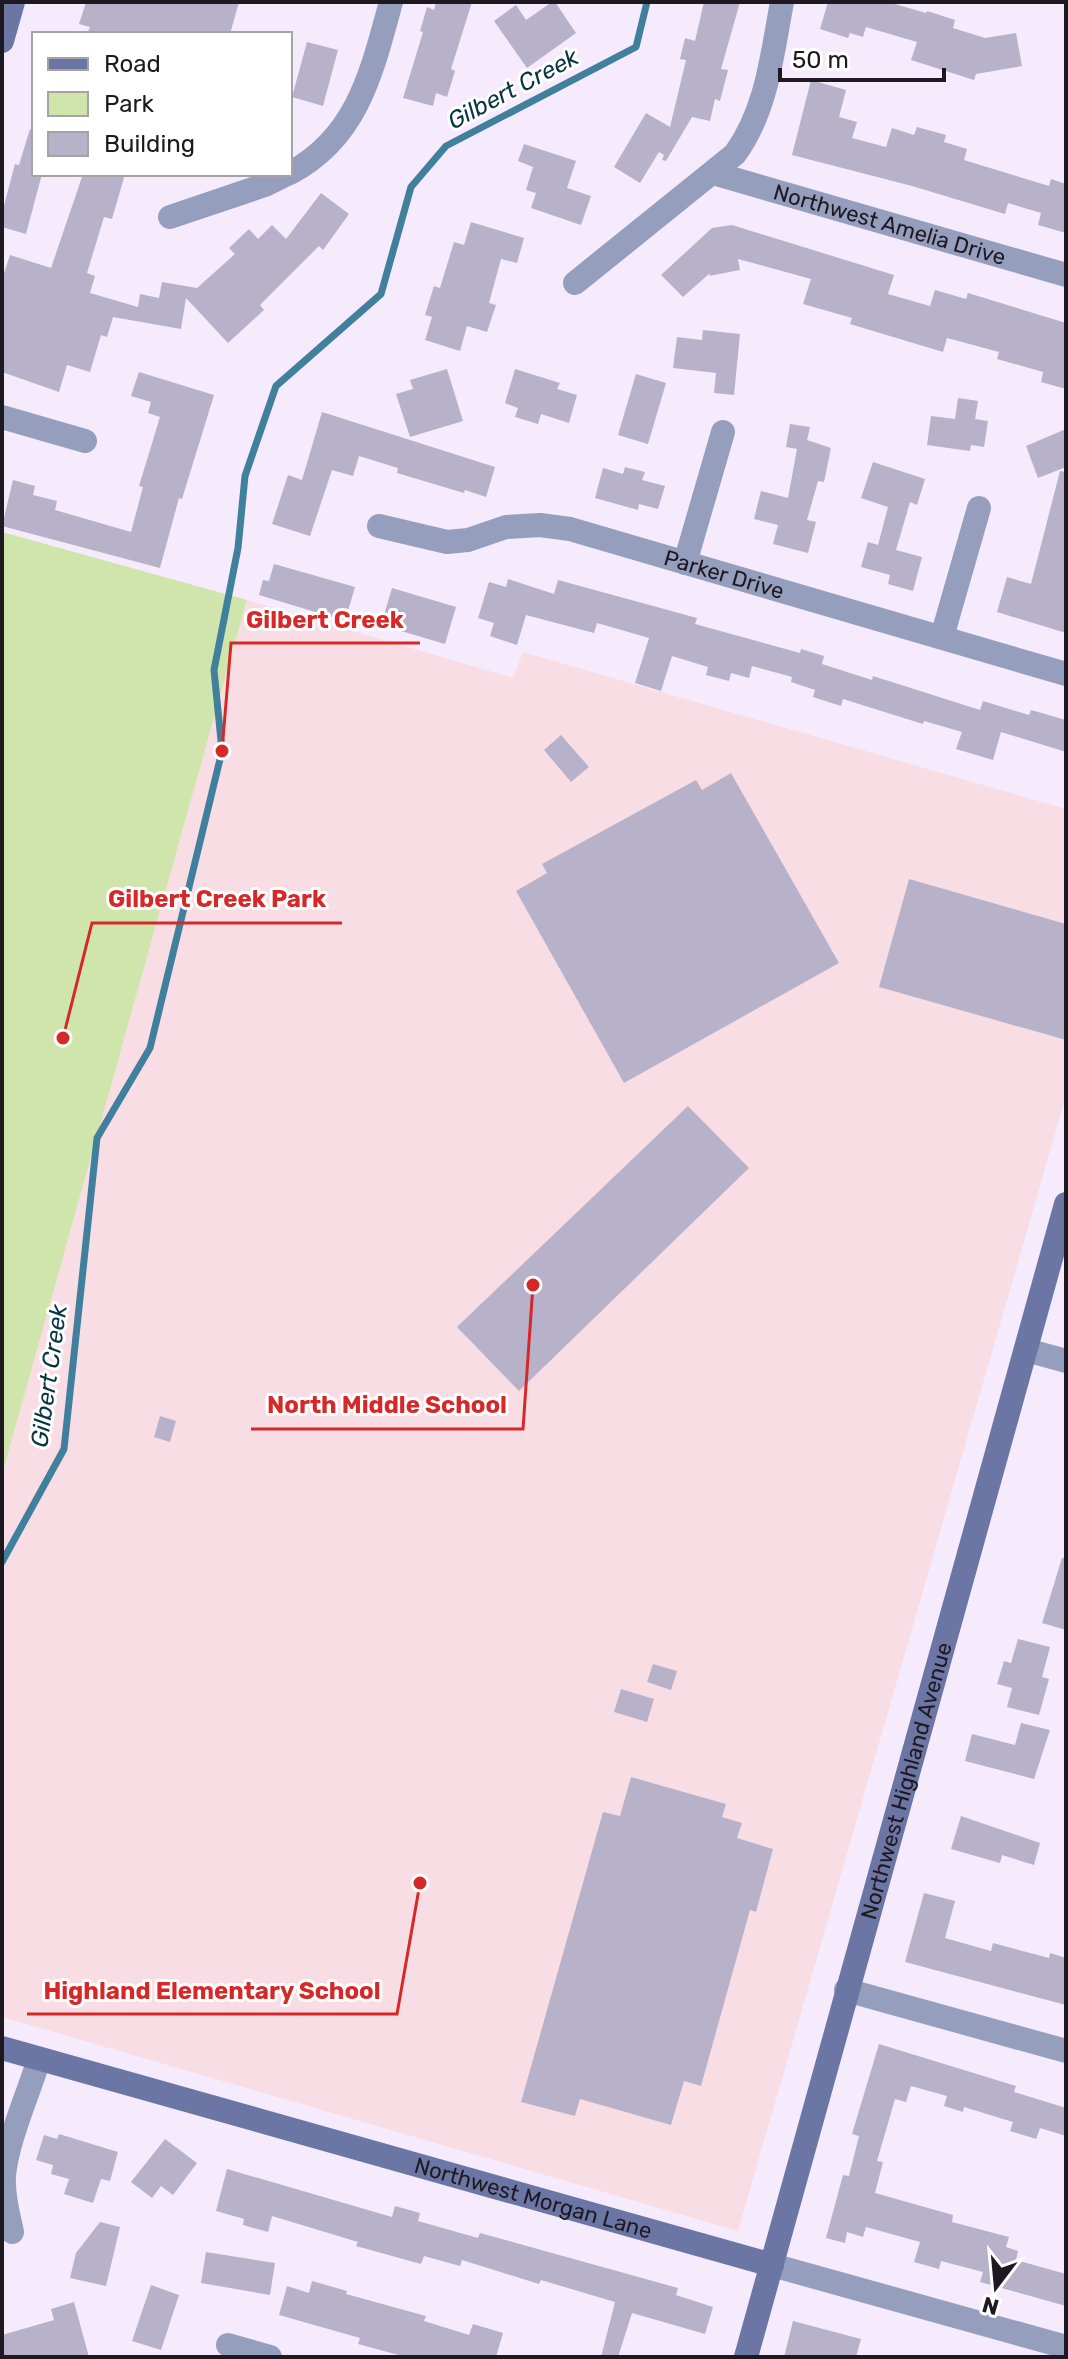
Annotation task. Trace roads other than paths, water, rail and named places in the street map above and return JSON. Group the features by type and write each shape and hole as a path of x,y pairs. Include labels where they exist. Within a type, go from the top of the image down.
{"main road":[{"path":"2,41 13,2"},
{"name":"Northwest Highland Avenue","path":"746,2357 1066,1204"},
{"name":"Northwest Morgan Lane","path":"2,2048 772,2265"}],"street":[{"path":"292,171 329,147 355,111 375,62 391,2"},
{"path":"575,283 735,154 760,110 782,2"},
{"name":"Northwest Amelia Drive","path":"713,173 1066,275"},
{"path":"170,217 283,176"},
{"path":"2,417 85,441"},
{"path":"685,563 723,432"},
{"path":"942,637 979,508"},
{"name":"Parker Drive","path":"379,526 447,542 468,540 506,527 540,525 570,529 1066,674"},
{"path":"1026,1350 1066,1361"},
{"path":"846,1990 1066,2051"},
{"path":"12,2232 4,2178 7,2159 39,2059"},
{"name":"Northwest Morgan Lane","path":"772,2265 1066,2347"},
{"path":"228,2345 270,2357"}],"waterway":[{"name":"Gilbert Creek","path":"2,1562 64,1449 97,1138 150,1048 222,751 214,670 238,548 245,476 276,386 381,294 411,187 446,146 636,47 647,2"}],"place":[{"name":"Gilbert Creek","path":"222,751"},
{"name":"Gilbert Creek Park","path":"63,1038"},
{"name":"North Middle School","path":"533,1285"},
{"name":"Highland Elementary School","path":"420,1883"}]}
